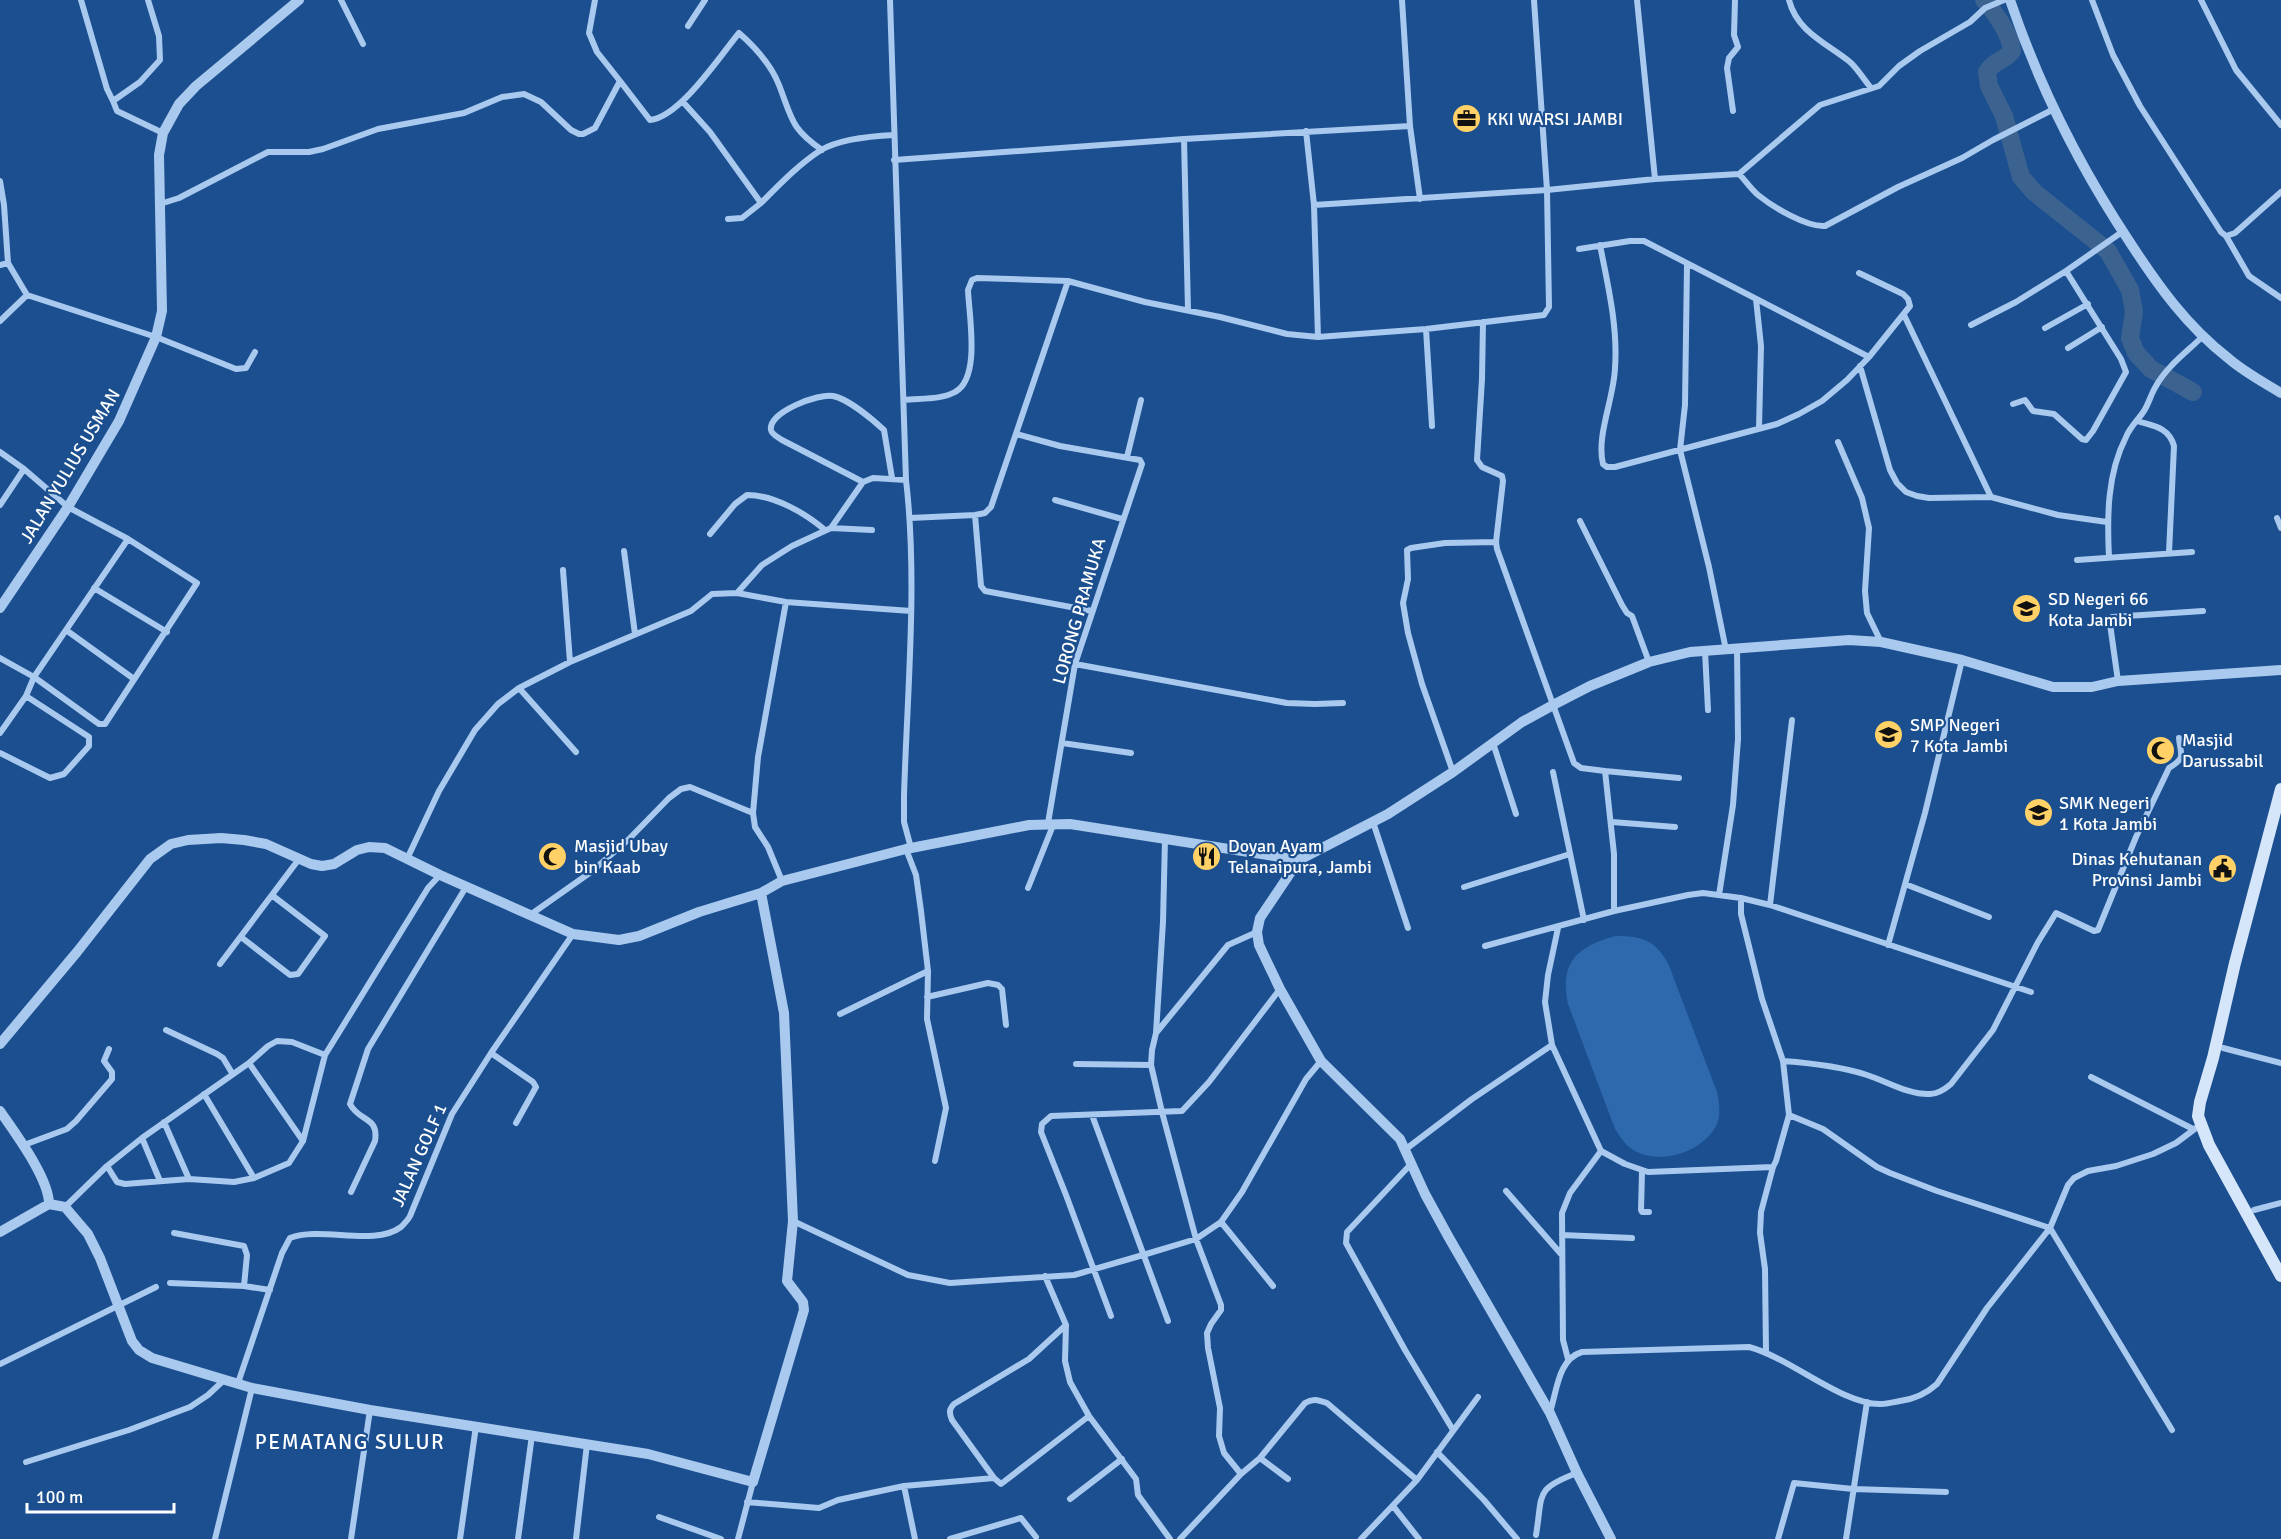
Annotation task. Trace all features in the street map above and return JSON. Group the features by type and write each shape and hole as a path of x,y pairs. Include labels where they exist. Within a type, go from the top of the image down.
{"main road":[{"path":"2219,1055 2235,963 2281,789"},
{"path":"2281,820 2219,1055 2198,1116 2197,1127 2263,1236 2281,1260"},
{"path":"2204,1103 2208,1122 2254,1210 2281,1276"}],"street":[{"path":"81,0 107,89 117,111 163,133"},
{"path":"113,101 140,82 160,60 159,36 148,0"},
{"name":"JALAN YULIUS USMAN","path":"0,608 68,507 119,421 156,338 162,311 159,155 163,133 179,104 196,86 299,0"},
{"path":"341,0 363,44"},
{"path":"595,0 589,33 597,52 650,120 656,120 683,102 739,33 758,49 774,75 789,116 799,132 822,150"},
{"path":"688,26 705,0"},
{"path":"890,0 906,480 910,518 911,611 904,822 916,875 928,971 927,1019 946,1108 935,1161"},
{"path":"1402,0 1410,126 1420,198"},
{"path":"904,400 946,395 955,392 963,384 971,369 968,290 972,280 977,278 1068,281 1145,302 1287,334 1318,337 1426,329 1537,317 1548,312 1547,190 1534,0"},
{"path":"1637,0 1654,180"},
{"path":"1733,111 1727,68 1729,58 1738,47 1734,35 1735,0"},
{"path":"1790,0 1792,10 1814,37 1851,63 1871,88"},
{"path":"1314,205 1547,190 1739,174 1820,105 1879,86 1899,66 1920,51 1970,22 1985,8 2004,0"},
{"path":"2010,0 2026,48 2052,110 2096,190 2166,297 2203,336 2229,359 2281,393"},
{"path":"2092,0 2113,55 2140,106 2221,232 2226,236 2249,276 2281,298"},
{"path":"2201,0 2236,70 2281,125"},
{"path":"160,204 179,198 268,152 309,152 323,149 378,129 464,113 502,96 524,94 541,102 571,130 579,135 583,134 595,128 620,81"},
{"path":"683,102 710,132 761,203"},
{"path":"1739,174 1758,194 1776,206 1814,227 1825,226 2052,110"},
{"path":"894,160 1184,139 1410,126"},
{"path":"1306,131 1314,205 1318,337"},
{"path":"728,219 742,218 822,150 865,136 894,135"},
{"path":"1184,139 1188,310"},
{"path":"0,181 8,238 8,263 27,295 156,338 242,370 249,364 255,352"},
{"path":"2226,236 2235,233 2281,192"},
{"path":"1971,325 2016,302 2066,272 2122,232"},
{"path":"1579,249 1644,241 1869,357"},
{"path":"1600,245 1613,311 1616,369 1601,449 1603,464 1607,467 1615,467 1777,424 1822,400 1869,357 1910,306 1903,294 1859,273"},
{"path":"0,265 8,263"},
{"path":"1687,265 1685,405 1680,450 1731,649 1737,750 1733,806 1719,895"},
{"path":"2013,404 2027,401 2033,411 2054,414 2082,439 2087,439 2126,372 2102,327 2066,272"},
{"path":"910,518 985,513 995,500 1068,281"},
{"path":"0,321 27,295"},
{"path":"1756,299 1761,346 1759,428"},
{"path":"2045,328 2088,304"},
{"path":"1904,315 1991,498"},
{"path":"1483,322 1482,378 1476,452 1478,464 1498,473 1503,481 1496,542 1574,763 1581,768 1679,778"},
{"path":"2068,348 2102,327"},
{"path":"1426,329 1432,426"},
{"path":"2109,558 2107,522 2113,472 2119,450 2127,434 2145,409 2156,385 2170,367 2203,336"},
{"path":"1860,366 1890,470 1897,483 1906,492 1929,498 1991,498 2058,515 2107,522"},
{"path":"863,482 782,440 773,434 772,424 781,414 811,398 834,396 865,414 884,429 892,478"},
{"path":"1016,434 1060,446 1127,458 1141,400"},
{"path":"2137,421 2168,432 2174,446 2169,553"},
{"path":"1838,442 1862,498 1869,528 1865,591 1867,613 1881,642"},
{"path":"0,452 24,469 68,507 128,539 197,583 108,722 101,725 34,677 0,658"},
{"name":"LORONG PRAMUKA","path":"1028,888 1051,823 1075,664 1122,519 1142,466 1140,460 1127,458"},
{"path":"0,505 24,469"},
{"path":"828,529 863,482 873,478 906,480"},
{"path":"710,534 735,504 747,495 771,499 828,529"},
{"path":"1055,500 1122,519"},
{"path":"975,515 981,585 985,591 1092,611"},
{"path":"2277,518 2281,528"},
{"path":"1580,521 1622,605 1632,616 1649,662"},
{"path":"737,593 762,565 792,546 828,529 872,530"},
{"path":"0,733 26,696 34,677 128,539"},
{"path":"1453,772 1422,684 1408,633 1403,603 1408,579 1407,550 1445,543 1496,542"},
{"path":"624,552 635,634"},
{"path":"2077,560 2192,552"},
{"path":"563,570 570,662"},
{"path":"94,588 166,632"},
{"path":"407,859 439,790 475,730 498,704 519,688 570,662 691,611 712,594 737,593 786,602 911,611"},
{"path":"782,881 768,847 755,827 753,813 758,757 786,602"},
{"path":"2118,681 2110,624 2112,617 2204,611"},
{"path":"66,630 134,679"},
{"path":"1611,1539 1577,1473 1550,1413 1448,1236 1411,1164 1406,1149 1400,1139 1321,1061 1259,945 1257,932 1260,918 1299,860 1373,822 1453,772 1522,722 1555,704 1590,686 1649,662 1690,652 1849,640 1881,642 1962,660 2053,687 2092,687 2118,681 2281,670"},
{"path":"1705,651 1708,710"},
{"path":"1888,945 1925,813 1962,660"},
{"path":"1075,664 1287,703 1343,702"},
{"path":"519,688 576,752"},
{"path":"0,753 50,778 64,774 89,746 89,737 26,696"},
{"path":"1770,905 1792,720"},
{"path":"1783,1061 1864,1074 1919,1093 1931,1094 1942,1091 1965,1068 1993,1030 2056,913 2094,931 2098,930 2136,837 2169,768 2181,759 2179,738"},
{"path":"1062,742 1131,753"},
{"path":"1493,742 1516,814"},
{"path":"1605,771 1612,822 1614,911"},
{"path":"1553,772 1584,920"},
{"path":"529,916 591,872 681,789 690,787 753,813"},
{"path":"1373,822 1408,928"},
{"path":"1612,822 1675,827"},
{"path":"0,1044 77,952 144,866 160,850 171,844 188,840 221,838 266,844 299,859 322,866 334,864 357,850 369,847 385,848 529,916 573,934 619,940 639,936 699,912 761,893 782,881 909,848 1029,825 1051,823 1299,860"},
{"path":"1165,839 1163,922 1156,1033 1151,1065 1161,1112 1196,1239 1221,1305 1221,1310 1207,1333 1208,1348 1220,1408 1220,1445 1241,1474"},
{"path":"1464,886 1570,854"},
{"path":"220,964 299,859"},
{"path":"107,1166 117,1182 125,1184 189,1179 234,1182 254,1178 289,1163 303,1141 325,1055 428,888 440,875"},
{"path":"1905,884 1989,917"},
{"path":"351,1192 375,1141 376,1132 372,1123 354,1111 350,1104 368,1049 466,887"},
{"path":"738,1539 804,1310 803,1302 787,1281 793,1221 784,1013 761,893"},
{"path":"1485,946 1614,911 1688,895 1719,895 1770,905 2031,992"},
{"path":"241,937 290,975 298,974 325,936 273,896"},
{"path":"1741,898 1741,914 1762,999 1783,1061 1789,1115 1761,1212 1765,1269 1766,1352"},
{"path":"1558,928 1545,1002 1552,1045 1600,1151 1642,1172 1773,1167"},
{"path":"1156,1033 1228,945 1257,932"},
{"name":"JALAN GOLF 1","path":"237,1383 282,1253 290,1238 300,1234 375,1235 401,1227 410,1216 452,1114 490,1053 573,934"},
{"path":"840,1014 928,971"},
{"path":"927,996 988,983 998,985 1002,989 1006,1025"},
{"path":"1111,1316 1040,1129 1052,1116 1182,1111 1209,1082 1281,989"},
{"path":"166,1030 217,1054 223,1058 232,1073"},
{"path":"65,1207 107,1166 142,1138 277,1041 292,1042 325,1055"},
{"path":"1406,1149 1552,1045"},
{"path":"24,1145 67,1129 76,1121 112,1079 112,1072 104,1061 110,1049"},
{"path":"490,1053 535,1084 535,1090 516,1123"},
{"path":"2219,1055 2281,1063"},
{"path":"793,1221 908,1275 950,1283 1074,1275 1196,1239 1221,1222 1242,1192 1306,1080 1321,1061"},
{"path":"249,1063 303,1141"},
{"path":"1076,1064 1151,1065"},
{"path":"1550,1413 1563,1366 1568,1359 1582,1352 1749,1347 1766,1352 1853,1398 1867,1402 1881,1404 1909,1400 1928,1393 1987,1308 2050,1228 2068,1185 2074,1178 2088,1171 2116,1166 2153,1154 2176,1143 2197,1127 2091,1077"},
{"path":"204,1094 254,1178"},
{"path":"0,1111 24,1145 49,1193 49,1204"},
{"path":"1092,1114 1168,1321"},
{"path":"1789,1115 1823,1129 1877,1167 1890,1173 2050,1228 2172,1430"},
{"path":"165,1122 189,1179"},
{"path":"142,1138 160,1181"},
{"path":"1568,1359 1563,1340 1562,1235 1565,1202 1600,1151"},
{"path":"1411,1164 1347,1232 1346,1244 1453,1430"},
{"path":"1642,1172 1641,1210 1649,1212"},
{"path":"1506,1191 1562,1255"},
{"path":"2254,1210 2281,1203"},
{"path":"0,1232 49,1204 65,1207 88,1234 100,1258 116,1305 132,1341 139,1350 152,1358 252,1388 370,1410 648,1454 753,1482"},
{"path":"1221,1222 1273,1286"},
{"path":"174,1233 244,1246 247,1255 244,1286"},
{"path":"1562,1235 1632,1239"},
{"path":"1045,1276 1066,1325 1065,1361 1070,1382 1089,1416 1136,1479 1138,1495 1170,1539"},
{"path":"170,1283 244,1286 270,1290"},
{"path":"0,1364 156,1287"},
{"path":"1066,1325 1029,1359 950,1408 952,1420 1000,1484 1089,1416"},
{"path":"26,1462 129,1430 190,1407 225,1380"},
{"path":"215,1539 252,1388"},
{"path":"1361,1539 1417,1480 1478,1397"},
{"path":"1179,1539 1241,1474 1260,1458 1305,1403 1311,1400 1327,1403 1417,1480"},
{"path":"1846,1539 1867,1402"},
{"path":"351,1539 370,1410"},
{"path":"460,1539 476,1425"},
{"path":"518,1539 532,1435"},
{"path":"576,1539 587,1444"},
{"path":"1437,1452 1464,1477 1517,1539"},
{"path":"1260,1458 1288,1479"},
{"path":"1070,1499 1122,1459"},
{"path":"1536,1535 1541,1498 1546,1488 1552,1482 1577,1473"},
{"path":"747,1502 819,1508 838,1500 904,1486 994,1478"},
{"path":"1778,1539 1794,1483 1853,1489 1946,1492"},
{"path":"904,1486 915,1539"},
{"path":"1393,1506 1419,1539"},
{"path":"659,1517 721,1539"},
{"path":"950,1539 1021,1518 1036,1537"}],"shaded area":[{"path":"1616,936 1641,938 1653,944 1663,955 1717,1092 1719,1112 1717,1124 1703,1142 1682,1153 1671,1156 1648,1156 1633,1150 1622,1139 1615,1129 1568,1004 1566,977 1574,958 1591,945"}],"waterway":[{"path":"1984,0 2002,24 2011,44 2012,51 1987,72 1989,86 2004,116 2021,177 2034,192 2108,251 2130,290 2134,312 2130,338 2136,353 2151,369 2193,392"}],"place":[{"name":"KKI WARSI JAMBI","path":"1466,119"},
{"name":"SD Negeri 66 Kota Jambi","path":"2027,609"},
{"name":"SMP Negeri 7 Kota Jambi","path":"1889,735"},
{"name":"Masjid Darussabil","path":"2161,750"},
{"name":"SMK Negeri 1 Kota Jambi","path":"2038,813"},
{"name":"Masjid Ubay bin Kaab","path":"553,856"},
{"name":"Doyan Ayam Telanaipura, Jambi","path":"1207,856"},
{"name":"Dinas Kehutanan Provinsi Jambi","path":"2223,869"}],"district":[{"name":"PEMATANG SULUR","path":"350,1442"}]}
